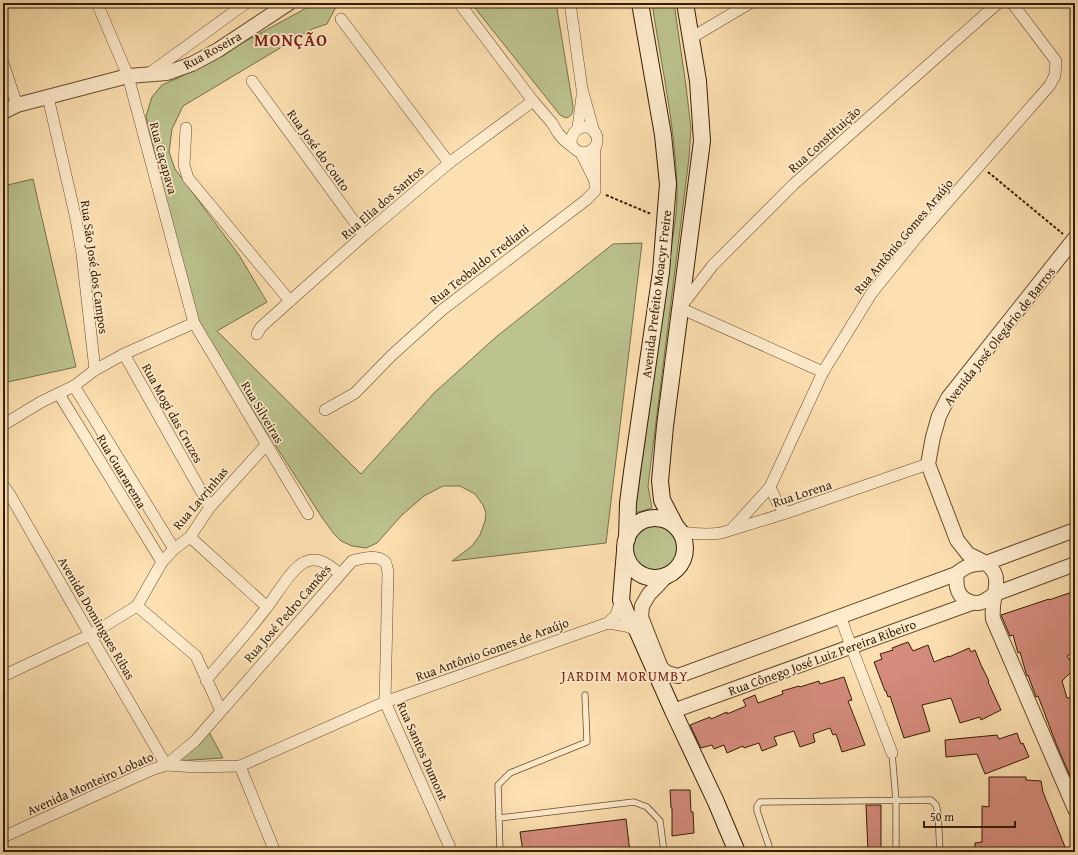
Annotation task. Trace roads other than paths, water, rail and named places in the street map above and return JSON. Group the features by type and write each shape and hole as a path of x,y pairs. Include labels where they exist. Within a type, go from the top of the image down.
{"main road":[{"name":"Avenida Prefeito Moacyr Freire","path":"640,3 663,135 668,184 661,272 628,503 621,600 627,615 637,630 716,802 737,852"},
{"name":"Avenida Prefeito Moacyr Freire","path":"666,576 674,572 680,565 684,558 686,549 684,540 662,500 660,481 665,426 702,141 698,81 685,3"},
{"path":"666,576 657,578 648,577 640,573 628,560 626,545 631,530 638,523 647,519 657,518 666,520 678,529"}],"street":[{"name":"Rua Caçapava","path":"97,3 128,76 194,323"},
{"path":"147,75 246,3"},
{"name":"Rua Roseira","path":"3,112 18,105 128,76 167,73 192,64 218,50 289,3"},
{"path":"459,3 564,140 577,150 589,152 595,147"},
{"path":"570,3 582,89 597,140 595,147 595,185"},
{"path":"691,38 750,3"},
{"name":"Rua Constituição","path":"680,308 713,265 794,184 998,3"},
{"name":"Rua Antônio Gomes Araújo","path":"732,529 770,487 824,372 871,294 1050,85 1055,75 1056,61 1012,3"},
{"path":"341,19 449,163"},
{"path":"3,63 18,105"},
{"name":"Rua José do Couto","path":"252,81 364,235"},
{"path":"576,130 582,89"},
{"name":"Rua São José dos Campos","path":"48,98 76,219 82,254 95,370"},
{"name":"Rua Elia dos Santos","path":"257,334 262,327 290,301 364,235 449,163 533,101"},
{"path":"552,123 576,130"},
{"path":"594,132 582,127 576,130 571,139 572,144 577,150 595,185"},
{"path":"186,128 184,165 188,178 290,301"},
{"name":"Rua Teobaldo Frediani","path":"325,410 355,393 391,356 442,310 586,200 595,185"},
{"name":"Avenida José Olegário de Barros","path":"928,464 939,416 948,398 1073,240"},
{"path":"680,308 824,372"},
{"path":"3,425 42,402 74,386 95,370 124,354 194,323"},
{"name":"Rua Silveiras","path":"194,323 308,514"},
{"name":"Rua Mogi das Cruzes","path":"124,354 210,507"},
{"name":"Rua Guararema","path":"74,386 174,549"},
{"name":"Rua Guararema","path":"59,394 162,562"},
{"name":"Rua Lavrinhas","path":"3,676 90,635 137,606 162,562 174,549 190,537 210,507 266,445"},
{"path":"928,464 957,540 968,554 986,563 993,569 997,582 992,605 993,620 1069,780 1075,809"},
{"name":"Rua Lorena","path":"678,529 710,534 721,533 786,513 928,464"},
{"name":"Avenida Domingues Ribas","path":"3,485 6,497 90,635 166,765"},
{"path":"770,487 777,502 786,513"},
{"path":"892,753 840,616 956,574 968,565 986,563 1075,530"},
{"path":"190,537 267,607"},
{"name":"Rua José Pedro Camões","path":"166,765 195,741 352,561 373,557 386,563"},
{"path":"206,680 267,607 296,568 304,563 314,560 329,565 340,574"},
{"name":"Rua Santos Dumont","path":"386,563 388,572 385,702 452,852"},
{"name":"Rua Cônego José Luiz Pereira Ribeiro","path":"673,711 972,603 980,603 988,600 995,594 1075,564"},
{"path":"956,574 959,592 964,598 972,603"},
{"name":"Avenida Prefeito Moacyr Freire","path":"666,576 649,594 642,606 641,617 662,668 667,673 678,676 840,616"},
{"path":"608,623 616,615 621,600"},
{"path":"137,606 196,656 221,711"},
{"name":"Rua Antônio Gomes de Araújo","path":"240,766 385,702 608,623 626,626 637,630"},
{"path":"166,765 197,767 240,766 275,852"},
{"name":"Avenida Monteiro Lobato","path":"3,837 151,770 166,765"}],"lane":[{"path":"500,852 498,786 510,773 587,742 585,695"},
{"path":"892,753 896,801 896,852"},
{"path":"772,852 757,811 757,806 760,802 931,800 936,805 938,813 940,852"},
{"path":"499,818 634,802 646,806 660,821 664,852"}],"district":[{"name":"MONÇÃO","path":"291,40"},
{"name":"JARDIM MORUMBY","path":"625,676"}]}
